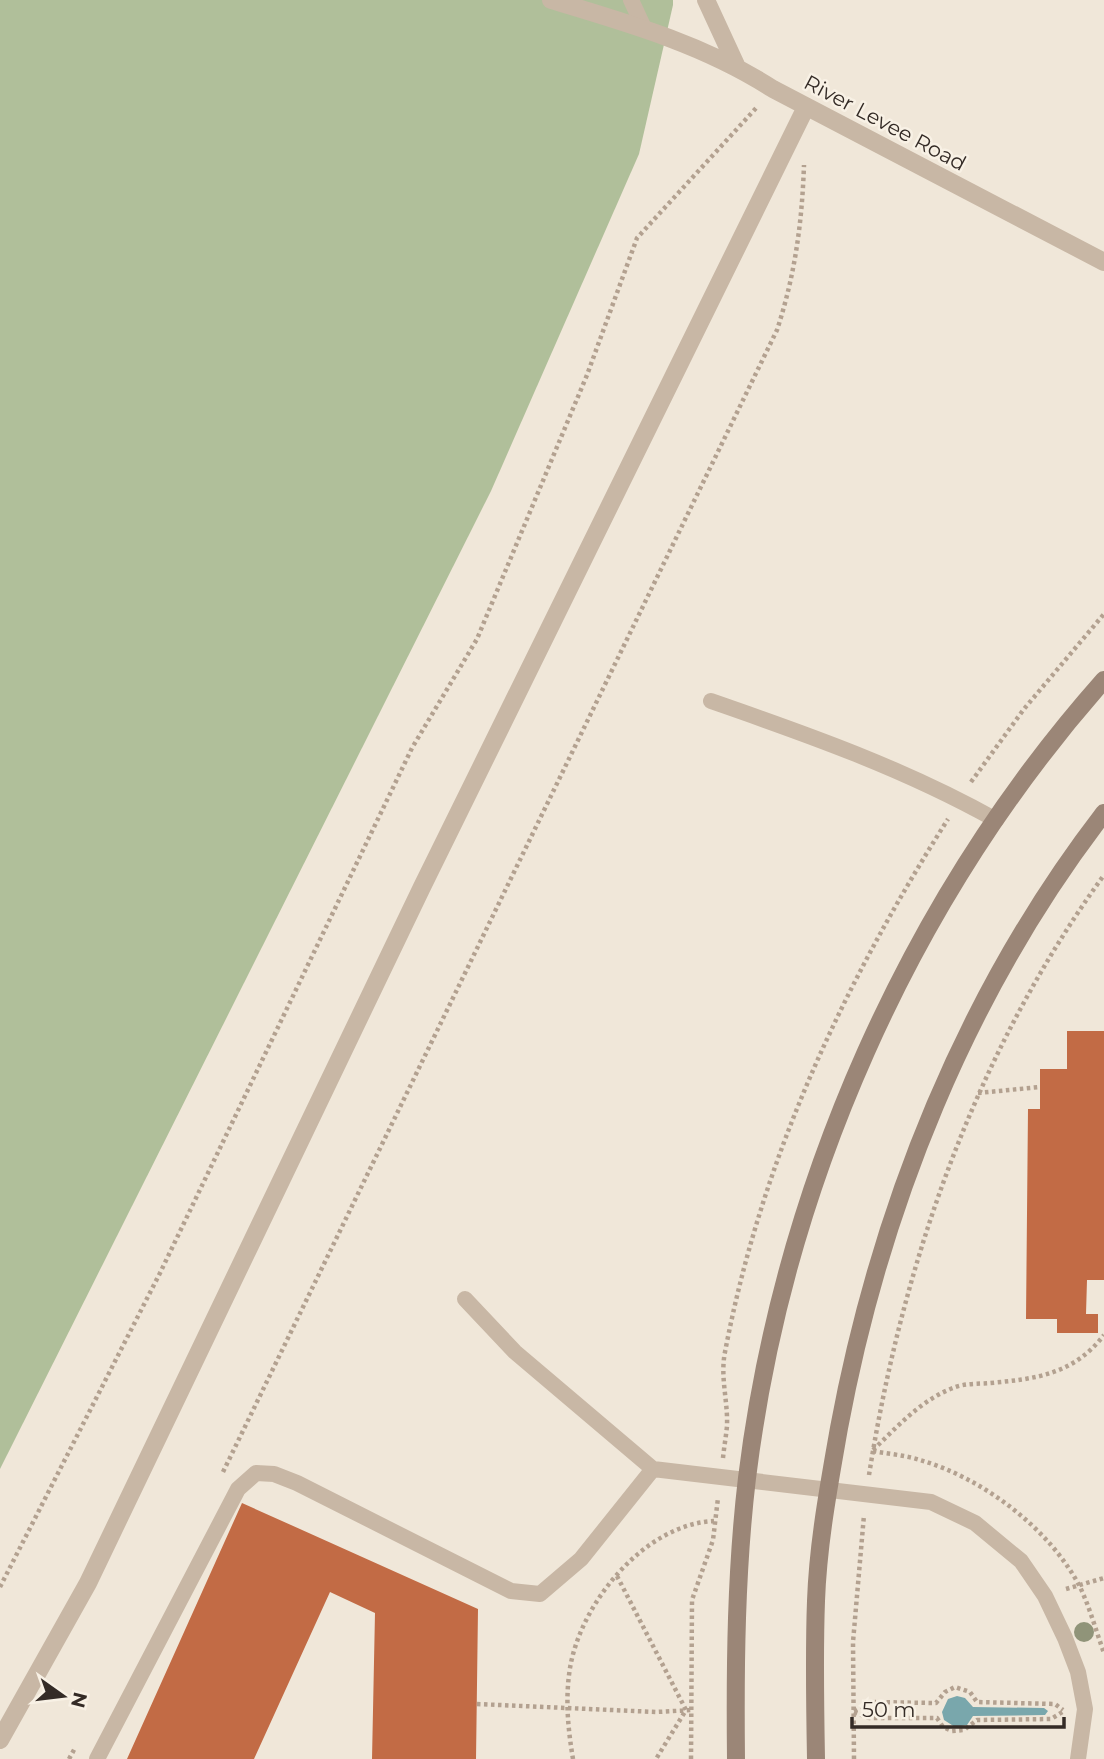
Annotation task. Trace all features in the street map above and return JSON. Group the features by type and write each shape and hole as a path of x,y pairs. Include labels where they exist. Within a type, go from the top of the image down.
{"main road":[{"path":"736,1759 738,1595 747,1479 760,1396 784,1281 820,1168 894,992 954,884 1020,781 1104,680"},
{"path":"817,1759 816,1599 828,1489 862,1321 911,1166 940,1094 992,986 1043,901 1104,814"}],"street":[{"name":"River Levee Road","path":"551,0 644,28 736,65 806,107 1104,262"},
{"path":"706,0 736,65"},
{"path":"0,1740 88,1583 435,862 806,107"}],"lane":[{"path":"631,0 644,28"},
{"path":"711,701 816,738 916,778 996,820"},
{"path":"465,1299 515,1352 653,1469 931,1502 975,1523 1021,1561 1045,1596 1078,1672 1085,1709 1078,1759"},
{"path":"97,1759 239,1489 256,1474 274,1474 297,1483 511,1591 540,1594 580,1559 653,1469"}],"path":[{"path":"0,1587 160,1273 412,748 477,639 587,374 637,238 773,89"},
{"path":"220,1478 777,330 793,281 802,221 804,158"},
{"path":"854,1759 854,1629 866,1493 890,1358 917,1254 978,1093 1049,958 1104,874"},
{"path":"978,1093 1040,1087"},
{"path":"873,1451 933,1397 956,1386 1045,1377 1067,1369 1091,1352 1104,1335"},
{"path":"573,1759 567,1709 570,1665 578,1638 629,1559 660,1536 700,1521 715,1521"},
{"path":"617,1576 689,1710"},
{"path":"1045,1596 1104,1578"},
{"path":"854,1712 869,1702 936,1703 945,1692 955,1687 970,1692 977,1702 1055,1704 1064,1711"},
{"path":"477,1704 656,1712 689,1710"},
{"path":"854,1712 869,1718 937,1718 943,1727 952,1731 964,1730 977,1720 1051,1719 1064,1711 1085,1709"},
{"path":"656,1759 689,1710"},
{"path":"69,1759 81,1738"}],"green space":[{"path":"0,0 673,0 673,5 639,154 491,491 0,1469"}],"water":[{"path":"957,1696 965,1698 973,1707 1044,1708 1048,1711 1045,1715 973,1716 967,1725 955,1727 944,1720 942,1712 948,1699"}],"building":[{"path":"1067,1031 1104,1031 1104,1280 1087,1280 1086,1314 1098,1314 1098,1333 1057,1333 1057,1319 1026,1319 1028,1109 1040,1109 1040,1069 1067,1069"},
{"path":"242,1503 478,1609 476,1759 372,1759 375,1613 330,1592 254,1759 127,1759"}]}
